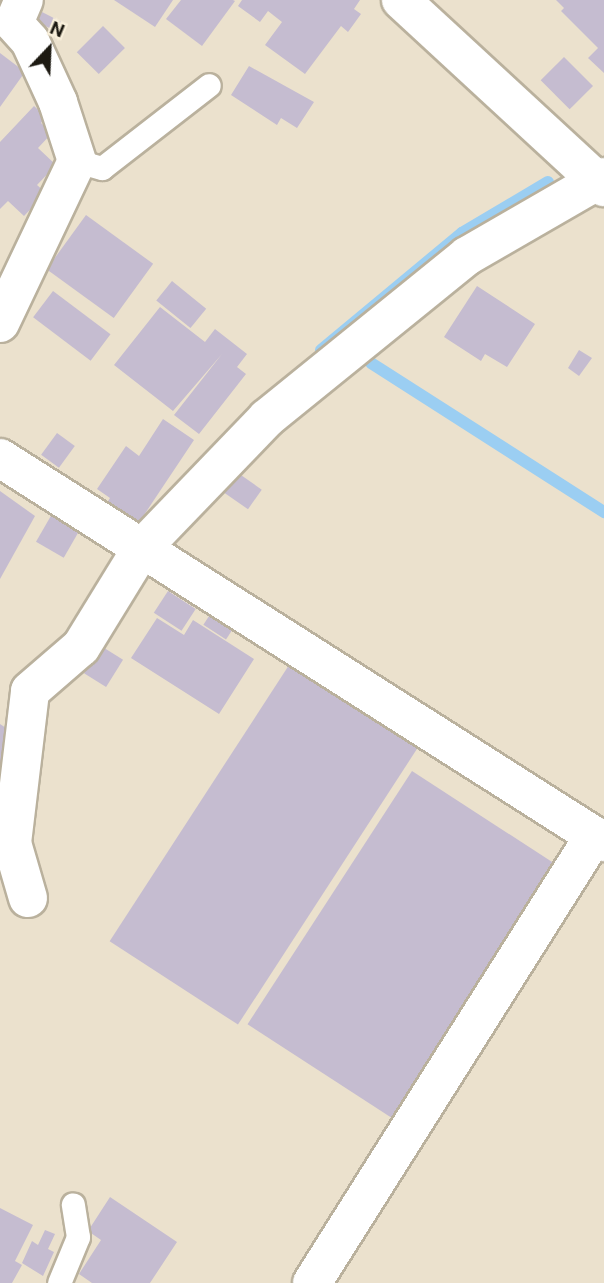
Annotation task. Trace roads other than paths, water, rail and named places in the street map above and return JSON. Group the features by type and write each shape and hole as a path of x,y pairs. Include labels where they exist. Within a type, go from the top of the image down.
{"street":[{"path":"28,898 12,843 30,691 80,646 142,548 288,401 467,256 601,182 401,0"},
{"path":"0,323 77,161 41,65 12,13"},
{"path":"0,458 599,839 312,1283"}],"lane":[{"path":"77,161 102,168 209,85"},
{"path":"59,1283 78,1237 73,1204"}],"waterway":[{"path":"321,350 462,233 548,182"},
{"path":"371,363 604,512"}]}
